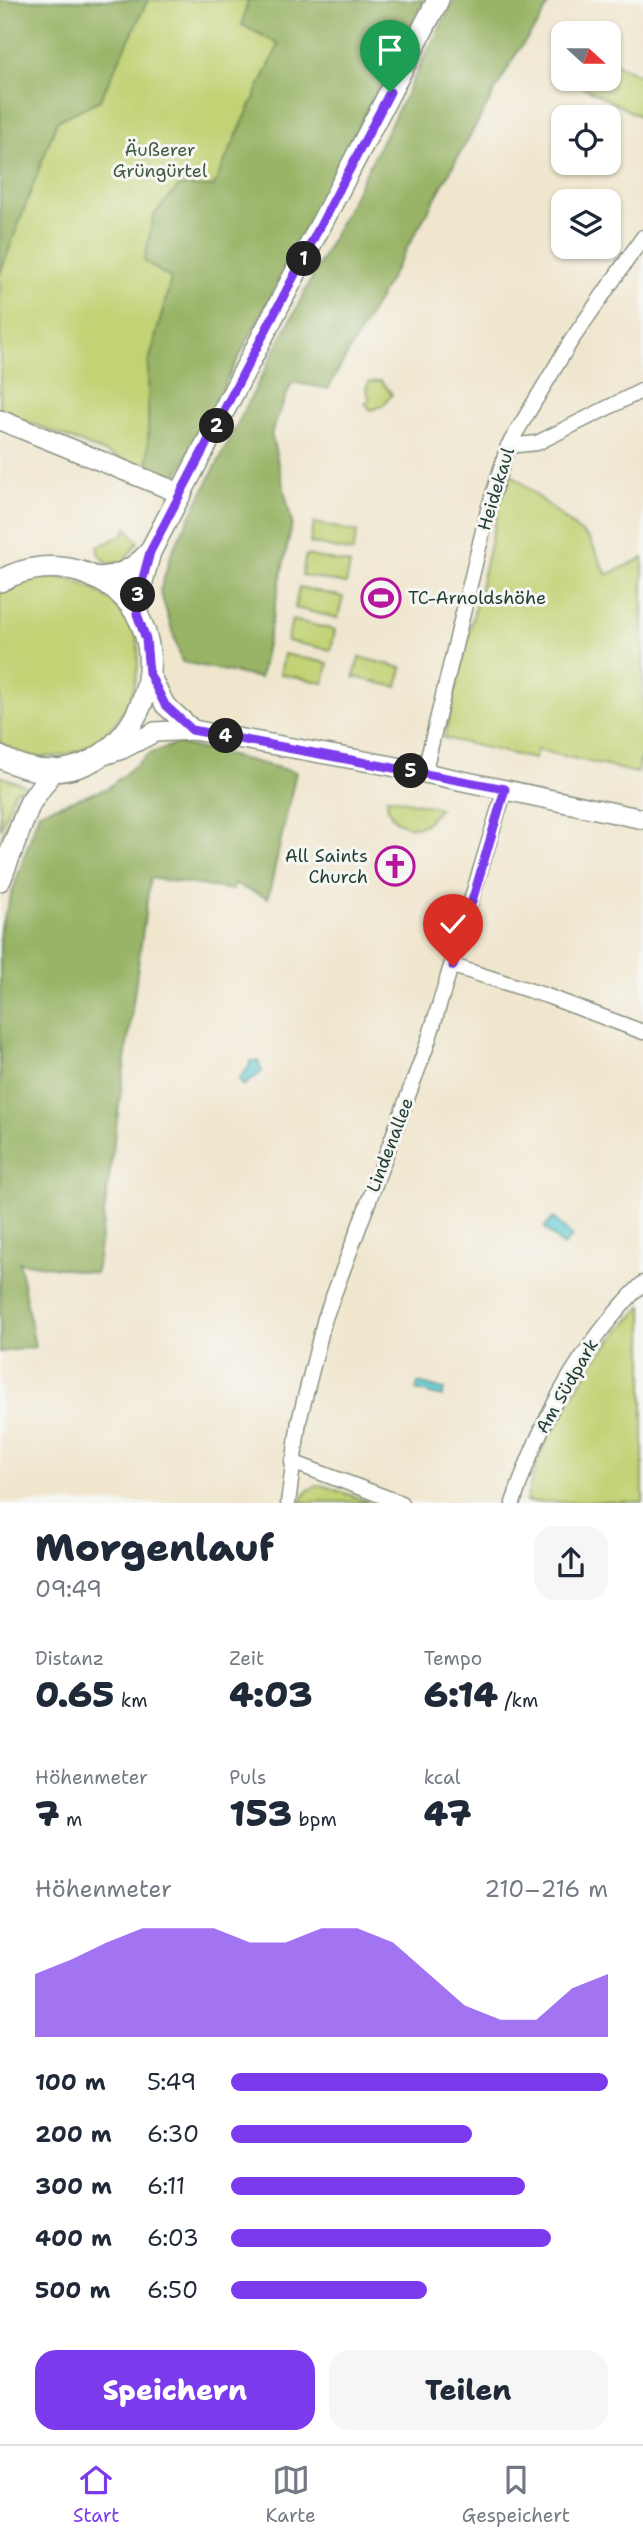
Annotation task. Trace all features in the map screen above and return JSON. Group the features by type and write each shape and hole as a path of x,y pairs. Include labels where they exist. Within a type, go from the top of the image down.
{"main road":[{"path":"95,578 126,572 139,564 150,552 438,0"},
{"path":"0,420 182,494"},
{"path":"137,614 139,593 150,552"},
{"path":"0,581 20,572 46,567 72,570 95,578 118,594 137,614 146,639 149,673 138,711 125,733 103,756"},
{"path":"149,673 165,705 192,730"},
{"path":"0,757 24,767 53,771 79,766 155,732 192,730 505,789 643,819"},
{"path":"0,880 30,803 53,771"}],"street":[{"name":"Heidekaul","path":"424,774 488,510 508,446 571,341 643,237"},
{"path":"508,446 537,443 643,390"},
{"name":"Lindenallee","path":"288,1503 292,1462 308,1381 334,1291 404,1110 453,966 505,789"},
{"path":"453,966 547,996 643,1032"},
{"name":"Am Südpark","path":"513,1503 530,1453 563,1386 600,1329 643,1283"},
{"path":"292,1462 401,1503"}],"green space":[{"name":"Äußerer Grüngürtel","path":"0,0 424,0 175,480 0,411"},
{"path":"0,0 148,0 100,100 57,121 0,274"},
{"path":"248,0 424,0 175,480 148,470 148,366 171,279 144,261 154,215 179,186 213,187 279,44 242,25"},
{"path":"454,0 551,0 538,24 517,52 328,389 292,382 271,433 292,523 260,678 182,662 160,591 172,552"},
{"path":"621,66 643,77 643,118 591,91 621,91"},
{"path":"381,381 392,394 383,406 371,410 365,403 370,400 366,387 370,382"},
{"path":"510,473 590,540 607,575 643,558 643,749 637,773 537,750 534,759 444,738 505,482"},
{"path":"314,523 357,532 353,552 310,543"},
{"path":"127,528 138,542 123,562 108,564 98,553 98,547 124,534"},
{"path":"306,555 350,564 346,584 302,575"},
{"path":"46,577 77,582 112,602 138,641 138,665 133,690 123,711 109,730 90,744 69,754 47,757 23,753 0,742 0,592 26,580"},
{"path":"299,587 343,597 338,618 295,608"},
{"path":"292,620 335,630 331,650 287,641"},
{"path":"284,654 328,663 324,683 280,674"},
{"path":"359,657 402,668 397,687 354,677"},
{"path":"177,743 296,772 268,898 234,884 232,890 150,878 96,1273 19,1262 35,1347 0,1352 0,929 39,812 108,788 149,754"},
{"path":"0,776 29,787 27,790 14,792 0,829"},
{"path":"17,795 25,796 0,852 0,841"},
{"path":"387,797 440,808 424,825 403,825 393,817 387,805"},
{"path":"643,1306 643,1502 526,1502 540,1456 560,1415 598,1357"},
{"path":"320,1485 369,1502 300,1502 308,1490"}],"water":[{"path":"250,1061 258,1061 262,1072 243,1086 239,1079 249,1067"},
{"path":"554,1218 572,1237 563,1246 544,1227"},
{"path":"418,1383 444,1390 442,1397 416,1390"}],"place":[{"name":"TC-Arnoldshöhe","path":"381,598"},
{"name":"All Saints Church","path":"395,866"}],"route":[{"path":"390,92 150,552 143,572 137,614 146,639 149,673 158,692 165,705 192,730 505,789 453,966"}]}
